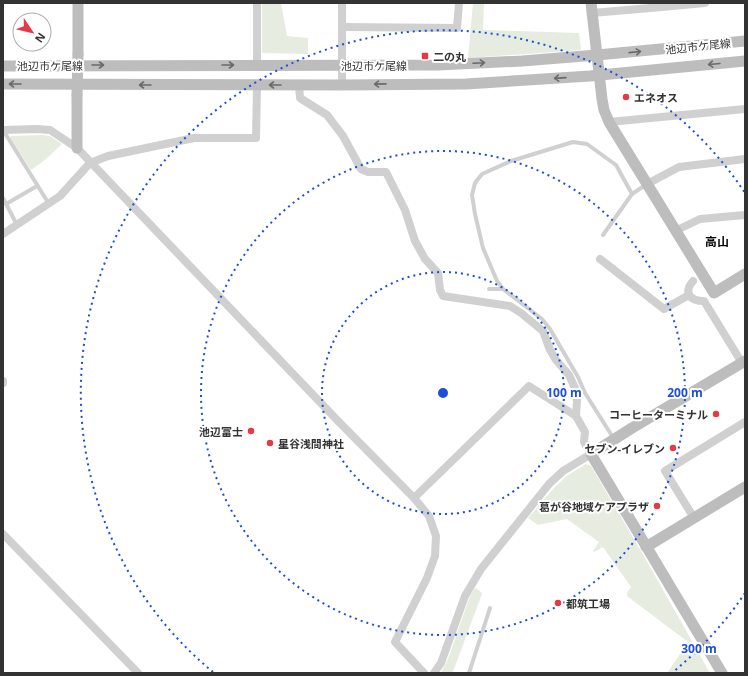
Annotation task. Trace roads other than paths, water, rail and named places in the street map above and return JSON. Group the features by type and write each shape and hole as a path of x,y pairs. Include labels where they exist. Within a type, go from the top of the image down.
{"street":[{"path":"77,148 78,3"},
{"path":"257,3 257,65"},
{"path":"342,3 342,85"},
{"path":"342,27 457,28 459,3"},
{"path":"705,3 592,8 596,56 603,104 609,122 714,293 745,274"},
{"name":"池辺市ケ尾線","path":"3,66 438,65 596,56 745,41"},
{"name":"池辺市ケ尾線","path":"3,84 466,84 599,75 745,61"},
{"path":"3,234 60,196 90,163 108,156 194,138 256,138 257,85"},
{"path":"299,85 300,98 327,115 343,136 361,169 368,172 386,172 390,177 405,210 415,241 425,260 438,273 440,290 443,296 510,306 543,331 550,350 568,375 575,388 577,401 576,416"},
{"path":"609,122 745,109"},
{"path":"3,130 50,130 77,148 414,498 429,516 436,536 435,556 427,578 395,642 424,673"},
{"path":"647,184 679,167 745,159"},
{"path":"675,231 700,219 745,215"},
{"path":"600,259 664,309 689,295"},
{"path":"434,673 441,663 465,596 481,569 549,484 563,471 744,362 704,301 697,301 689,295 687,290 693,281"},
{"path":"414,498 529,386 576,416 585,432 584,442 722,673"},
{"path":"694,518 665,470 745,422"},
{"path":"646,547 745,487"},
{"path":"3,534 138,673"}],"lane":[{"path":"3,130 49,204"},
{"path":"614,440 585,393 578,377 550,329 542,319 503,289 497,281 483,248 472,195 475,183 482,174 512,161 573,142 587,144 616,166 632,194"},
{"path":"603,235 632,194 647,184"},
{"path":"6,204 37,186"},
{"path":"3,198 17,225"},
{"path":"489,289 503,289"},
{"path":"469,673 490,608"}],"place":[{"name":"二の丸","path":"425,56"},
{"name":"エネオス","path":"626,97"},
{"name":"コーヒーターミナル","path":"716,414"},
{"name":"池辺富士","path":"251,431"},
{"name":"星谷浅間神社","path":"270,443"},
{"name":"セブン-イレブン","path":"673,448"},
{"name":"葛が谷地域ケアプラザ","path":"657,506"},
{"name":"都筑工場","path":"558,603"}],"district":[{"name":"高山","path":"717,241"}]}
